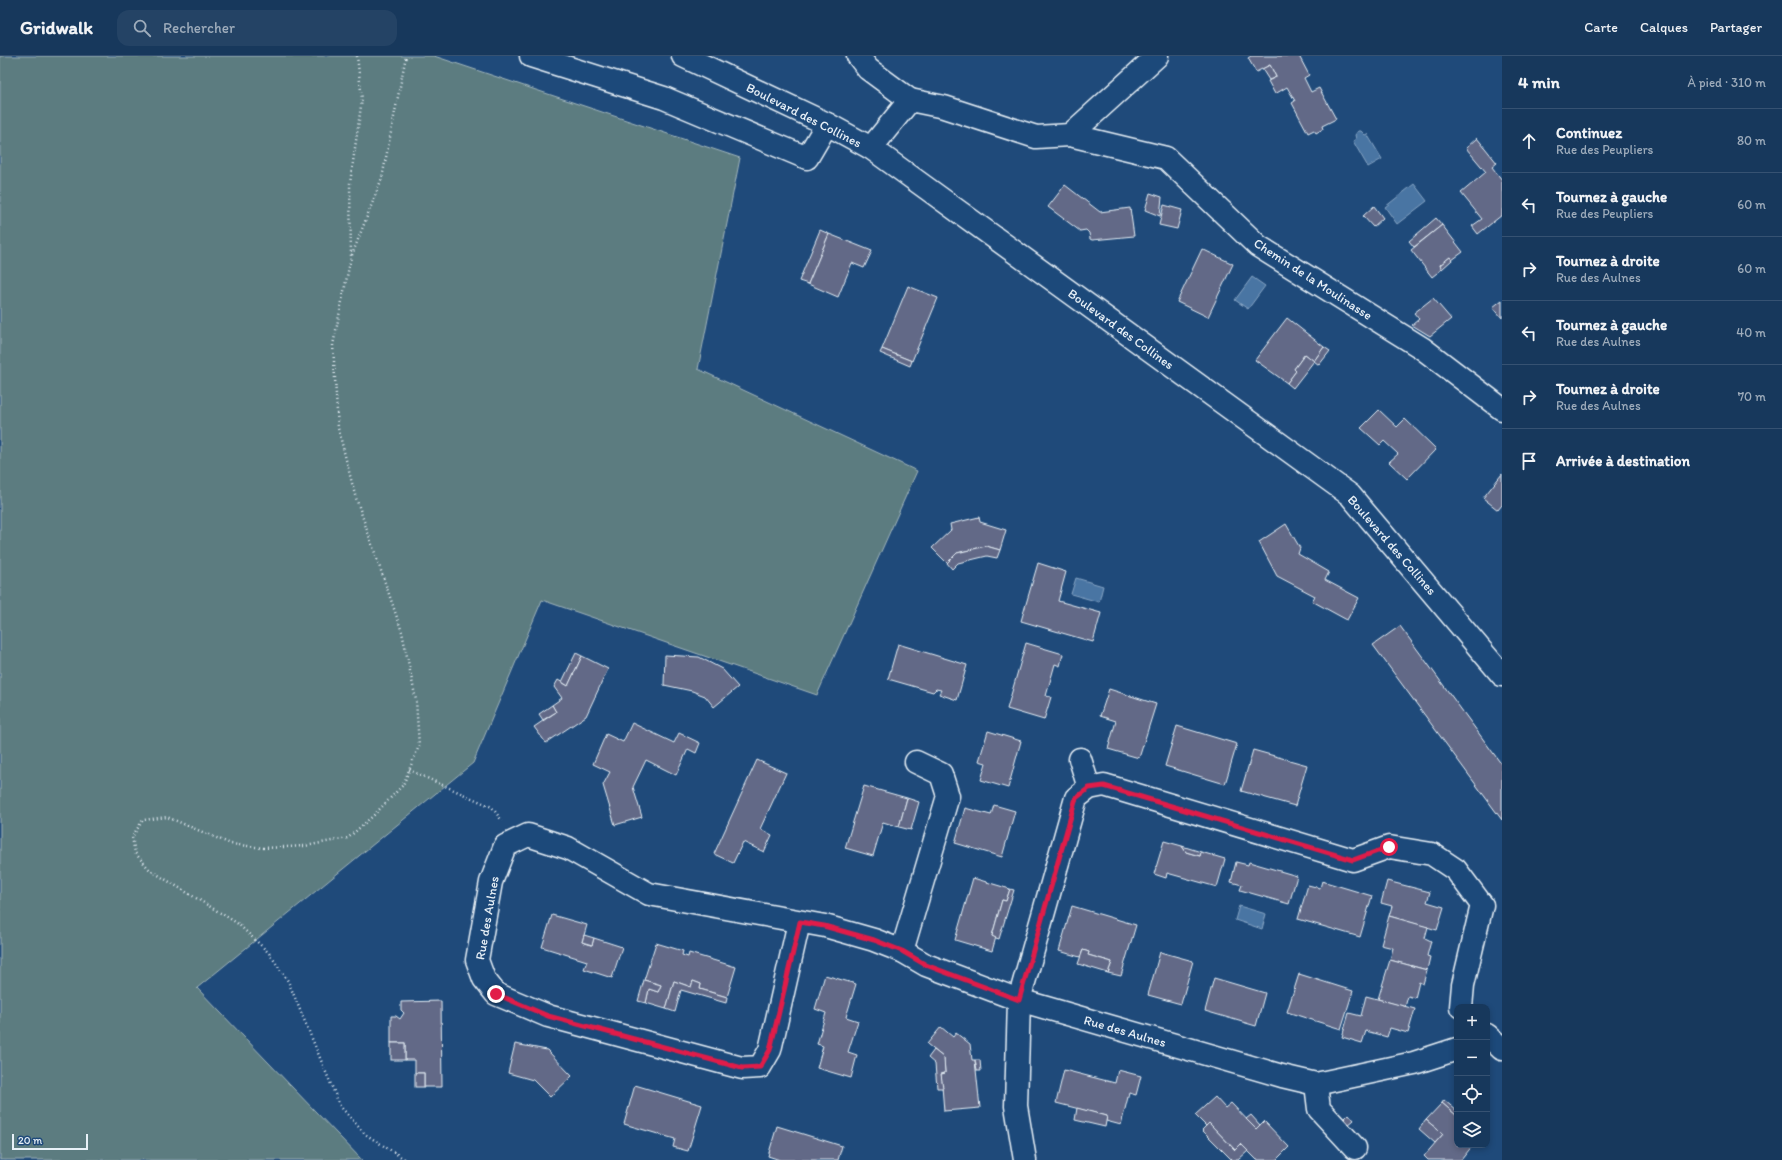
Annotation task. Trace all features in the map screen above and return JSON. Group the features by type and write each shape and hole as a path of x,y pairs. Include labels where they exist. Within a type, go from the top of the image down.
{"street":[{"path":"531,56 664,98 807,158 827,124"},
{"name":"Boulevard des Collines","path":"683,56 827,124 871,148 1350,495 1502,675"},
{"path":"858,56 868,69 910,100 871,148"},
{"path":"1070,135 1157,56"},
{"name":"Chemin de la Moulinasse","path":"910,100 944,106 1036,136 1070,135 1166,158 1258,246 1422,348 1502,409"},
{"path":"1080,759 1089,788"},
{"path":"902,951 948,796 941,774 916,762"},
{"path":"1025,1160 1016,1106 1019,1000 1076,798 1089,788 1104,786 1353,860 1389,847 1432,854 1456,870 1482,905 1463,984 1461,1004"},
{"name":"Rue des Aulnes","path":"800,922 770,1050 760,1067 742,1068 548,1016 496,994 484,979 477,960 491,882 505,846 528,835 568,848 649,894 800,922 832,928 874,940 902,951 926,965 1019,1000 1282,1076 1316,1084 1414,1063 1454,1050"},
{"path":"1316,1084 1319,1109 1355,1148"}],"path":[{"path":"351,257 350,183 362,99 357,56"},
{"path":"406,56 382,178 351,257 333,345 338,428 355,495 402,632 416,700 419,746 403,785 374,815 348,838 305,846 264,848 231,844 167,817 143,820 132,837 135,853 150,870 237,923 270,953 288,981 340,1106 365,1134 406,1160"},
{"path":"409,770 492,807 517,840"}],"green space":[{"path":"0,56 434,56 740,158 698,369 917,471 817,695 542,600 473,763 197,988 362,1160 0,1160"}],"water":[{"path":"1358,131 1361,131 1365,135 1367,134 1382,159 1368,167 1353,141 1356,139 1355,135"},
{"path":"1414,184 1427,201 1397,224 1385,207"},
{"path":"1252,277 1265,286 1248,309 1235,300"},
{"path":"1076,578 1103,586 1099,602 1071,594"},
{"path":"1239,906 1266,914 1262,929 1235,920"}],"building":[{"path":"1251,56 1299,56 1309,75 1304,78 1311,92 1319,88 1336,119 1322,126 1323,129 1316,133 1314,130 1308,133 1292,103 1295,101 1287,87 1275,94 1268,81 1276,77 1270,65 1256,72 1248,58"},
{"path":"1270,65 1276,77 1269,80 1262,69"},
{"path":"1477,138 1497,163 1492,167 1502,180 1502,215 1478,234 1472,226 1482,219 1461,193 1486,172 1466,148"},
{"path":"1065,185 1100,212 1130,208 1134,236 1090,239 1089,233 1086,230 1080,231 1048,207"},
{"path":"1150,193 1162,197 1160,216 1145,210"},
{"path":"1164,205 1182,210 1177,229 1159,225"},
{"path":"1374,206 1383,218 1373,227 1363,216"},
{"path":"1436,218 1442,225 1414,247 1409,241"},
{"path":"1442,225 1463,252 1452,260 1450,257 1440,265 1442,269 1432,277 1411,250"},
{"path":"820,230 829,234 808,284 799,281"},
{"path":"829,234 872,251 864,268 852,263 838,297 808,284"},
{"path":"1202,249 1233,264 1208,317 1177,302"},
{"path":"1450,257 1452,260 1442,269 1440,265"},
{"path":"908,286 938,298 912,361 882,349"},
{"path":"1433,298 1451,319 1430,336 1412,325 1419,319 1414,313"},
{"path":"1502,300 1502,318 1493,307"},
{"path":"1287,318 1324,347 1314,361 1305,354 1294,369 1296,371 1287,383 1255,360"},
{"path":"1324,347 1330,351 1319,365 1314,361"},
{"path":"882,349 912,361 910,366 880,353"},
{"path":"1305,354 1314,361 1293,388 1287,383 1296,371 1294,369"},
{"path":"1379,410 1397,427 1405,419 1436,449 1407,479 1389,462 1398,454 1384,441 1380,445 1361,428"},
{"path":"1502,474 1502,505 1498,510 1483,498"},
{"path":"979,517 980,522 1006,530 1000,550 986,546 957,553 947,563 932,548 951,530 950,524"},
{"path":"1286,524 1300,548 1298,554 1329,572 1325,580 1359,598 1347,620 1312,601 1315,596 1277,576 1259,542"},
{"path":"986,546 1000,550 997,558 987,556 958,563 952,569 947,563 957,553"},
{"path":"1038,563 1066,572 1058,601 1101,613 1093,642 1021,621"},
{"path":"1400,626 1502,765 1502,820 1373,645"},
{"path":"1026,643 1063,654 1060,666 1055,664 1046,696 1051,697 1044,720 1007,709"},
{"path":"898,644 967,665 957,700 939,694 941,690 936,689 933,692 888,679"},
{"path":"576,653 582,656 568,686 562,682"},
{"path":"665,655 699,657 722,669 738,687 714,707 705,696 692,691 664,685"},
{"path":"582,656 608,669 586,716 546,743 534,727 556,712 552,705 562,698 554,687 558,680 568,686"},
{"path":"1109,689 1156,704 1139,758 1108,749 1116,721 1100,716"},
{"path":"552,705 556,712 543,720 539,714"},
{"path":"632,723 674,743 679,733 700,743 696,753 688,749 676,775 646,760 633,787 642,817 615,825 603,785 610,772 593,764 606,734 623,742"},
{"path":"1177,726 1237,744 1225,784 1165,766"},
{"path":"988,731 1021,741 1008,788 981,780 986,763 979,761"},
{"path":"1253,750 1307,765 1295,806 1241,791"},
{"path":"757,760 786,773 760,829 772,835 764,852 743,842 733,863 714,854"},
{"path":"864,786 907,798 899,827 883,822 873,856 845,848"},
{"path":"907,798 919,802 911,830 899,827"},
{"path":"994,805 1015,811 1002,857 955,843 965,808 991,815"},
{"path":"1164,841 1182,846 1186,852 1200,856 1201,852 1225,859 1217,887 1167,873 1166,878 1154,874"},
{"path":"1182,846 1201,852 1200,856 1186,852"},
{"path":"1236,862 1248,865 1249,862 1297,876 1289,904 1240,890 1242,885 1231,882"},
{"path":"973,878 1010,889 1006,901 1002,900 992,936 996,937 992,951 955,940"},
{"path":"1322,881 1372,896 1360,937 1298,919 1308,885 1320,888"},
{"path":"1387,881 1430,892 1427,902 1444,907 1437,930 1389,916 1392,906 1381,903"},
{"path":"1010,889 1014,890 999,939 992,936 1002,900 1006,901"},
{"path":"1072,906 1136,925 1121,976 1108,973 1112,962 1088,955 1089,952 1083,950 1080,957 1059,951"},
{"path":"552,915 587,925 582,942 592,945 594,938 622,947 612,978 584,969 587,961 542,947"},
{"path":"1389,916 1428,927 1425,938 1431,941 1427,956 1430,957 1427,970 1390,960 1393,948 1381,945"},
{"path":"584,935 594,938 592,945 582,942"},
{"path":"656,943 683,951 682,955 688,957 689,953 736,967 727,997 700,989 701,984 693,981 691,987 674,981 666,1009 646,1003 649,989 658,992 661,985 644,980"},
{"path":"1083,950 1089,952 1088,955 1112,962 1108,973 1078,964"},
{"path":"1160,952 1193,961 1181,1004 1148,995"},
{"path":"1390,960 1427,970 1423,984 1419,982 1415,998 1408,996 1405,1007 1378,999"},
{"path":"1299,974 1353,991 1341,1029 1287,1012"},
{"path":"825,975 856,984 846,1017 858,1021 848,1052 857,1055 851,1078 817,1068 823,1046 817,1044 826,1013 815,1009"},
{"path":"1214,978 1265,993 1256,1026 1205,1011"},
{"path":"644,980 661,985 658,992 649,989 646,1003 638,1001"},
{"path":"674,981 691,987 693,981 701,984 700,989 727,997 726,1003 681,990 675,1012 666,1009"},
{"path":"1366,996 1415,1009 1408,1033 1390,1028 1387,1037 1366,1031 1362,1043 1342,1037 1349,1013 1361,1016"},
{"path":"441,1001 442,1087 424,1087 424,1073 415,1073 415,1060 405,1060 405,1043 391,1043 391,1016 396,1016 400,1019 404,1013 401,1010 401,1002"},
{"path":"941,1027 953,1037 956,1033 970,1044 972,1060 975,1060 980,1108 944,1111 941,1074 945,1073 944,1058 927,1044"},
{"path":"391,1043 405,1043 405,1060 391,1060"},
{"path":"515,1044 547,1050 572,1076 550,1097 533,1080 508,1073"},
{"path":"934,1050 944,1058 945,1073 941,1074 943,1088 937,1088 935,1064 928,1058"},
{"path":"975,1060 980,1060 981,1071 977,1071"},
{"path":"1064,1070 1115,1083 1118,1070 1141,1076 1136,1095 1129,1093 1121,1125 1106,1121 1107,1116 1056,1103"},
{"path":"415,1073 424,1073 424,1087 415,1087"},
{"path":"635,1085 702,1105 688,1151 673,1147 675,1139 624,1124"},
{"path":"1215,1097 1225,1108 1231,1103 1256,1129 1264,1121 1289,1147 1276,1160 1257,1160 1241,1144 1235,1150 1209,1123 1206,1126 1195,1115"},
{"path":"1444,1100 1454,1108 1454,1113 1442,1103"},
{"path":"1442,1103 1454,1113 1454,1148 1471,1148 1461,1160 1428,1160 1424,1156 1443,1134 1426,1120"},
{"path":"1077,1108 1107,1116 1105,1127 1075,1120"},
{"path":"1349,1114 1354,1120 1348,1125 1343,1120"},
{"path":"1251,1115 1260,1125 1256,1129 1246,1119"},
{"path":"1426,1120 1443,1134 1435,1143 1419,1129"},
{"path":"1209,1123 1235,1150 1241,1144 1248,1151 1238,1160 1232,1160 1202,1130"},
{"path":"777,1126 842,1146 838,1160 780,1160 768,1156"}],"route":[{"path":"496,994 548,1016 742,1068 760,1067 770,1050 800,922 824,926 874,940 902,951 926,965 1019,1000 1076,798 1089,788 1104,786 1353,860 1389,847"}]}
